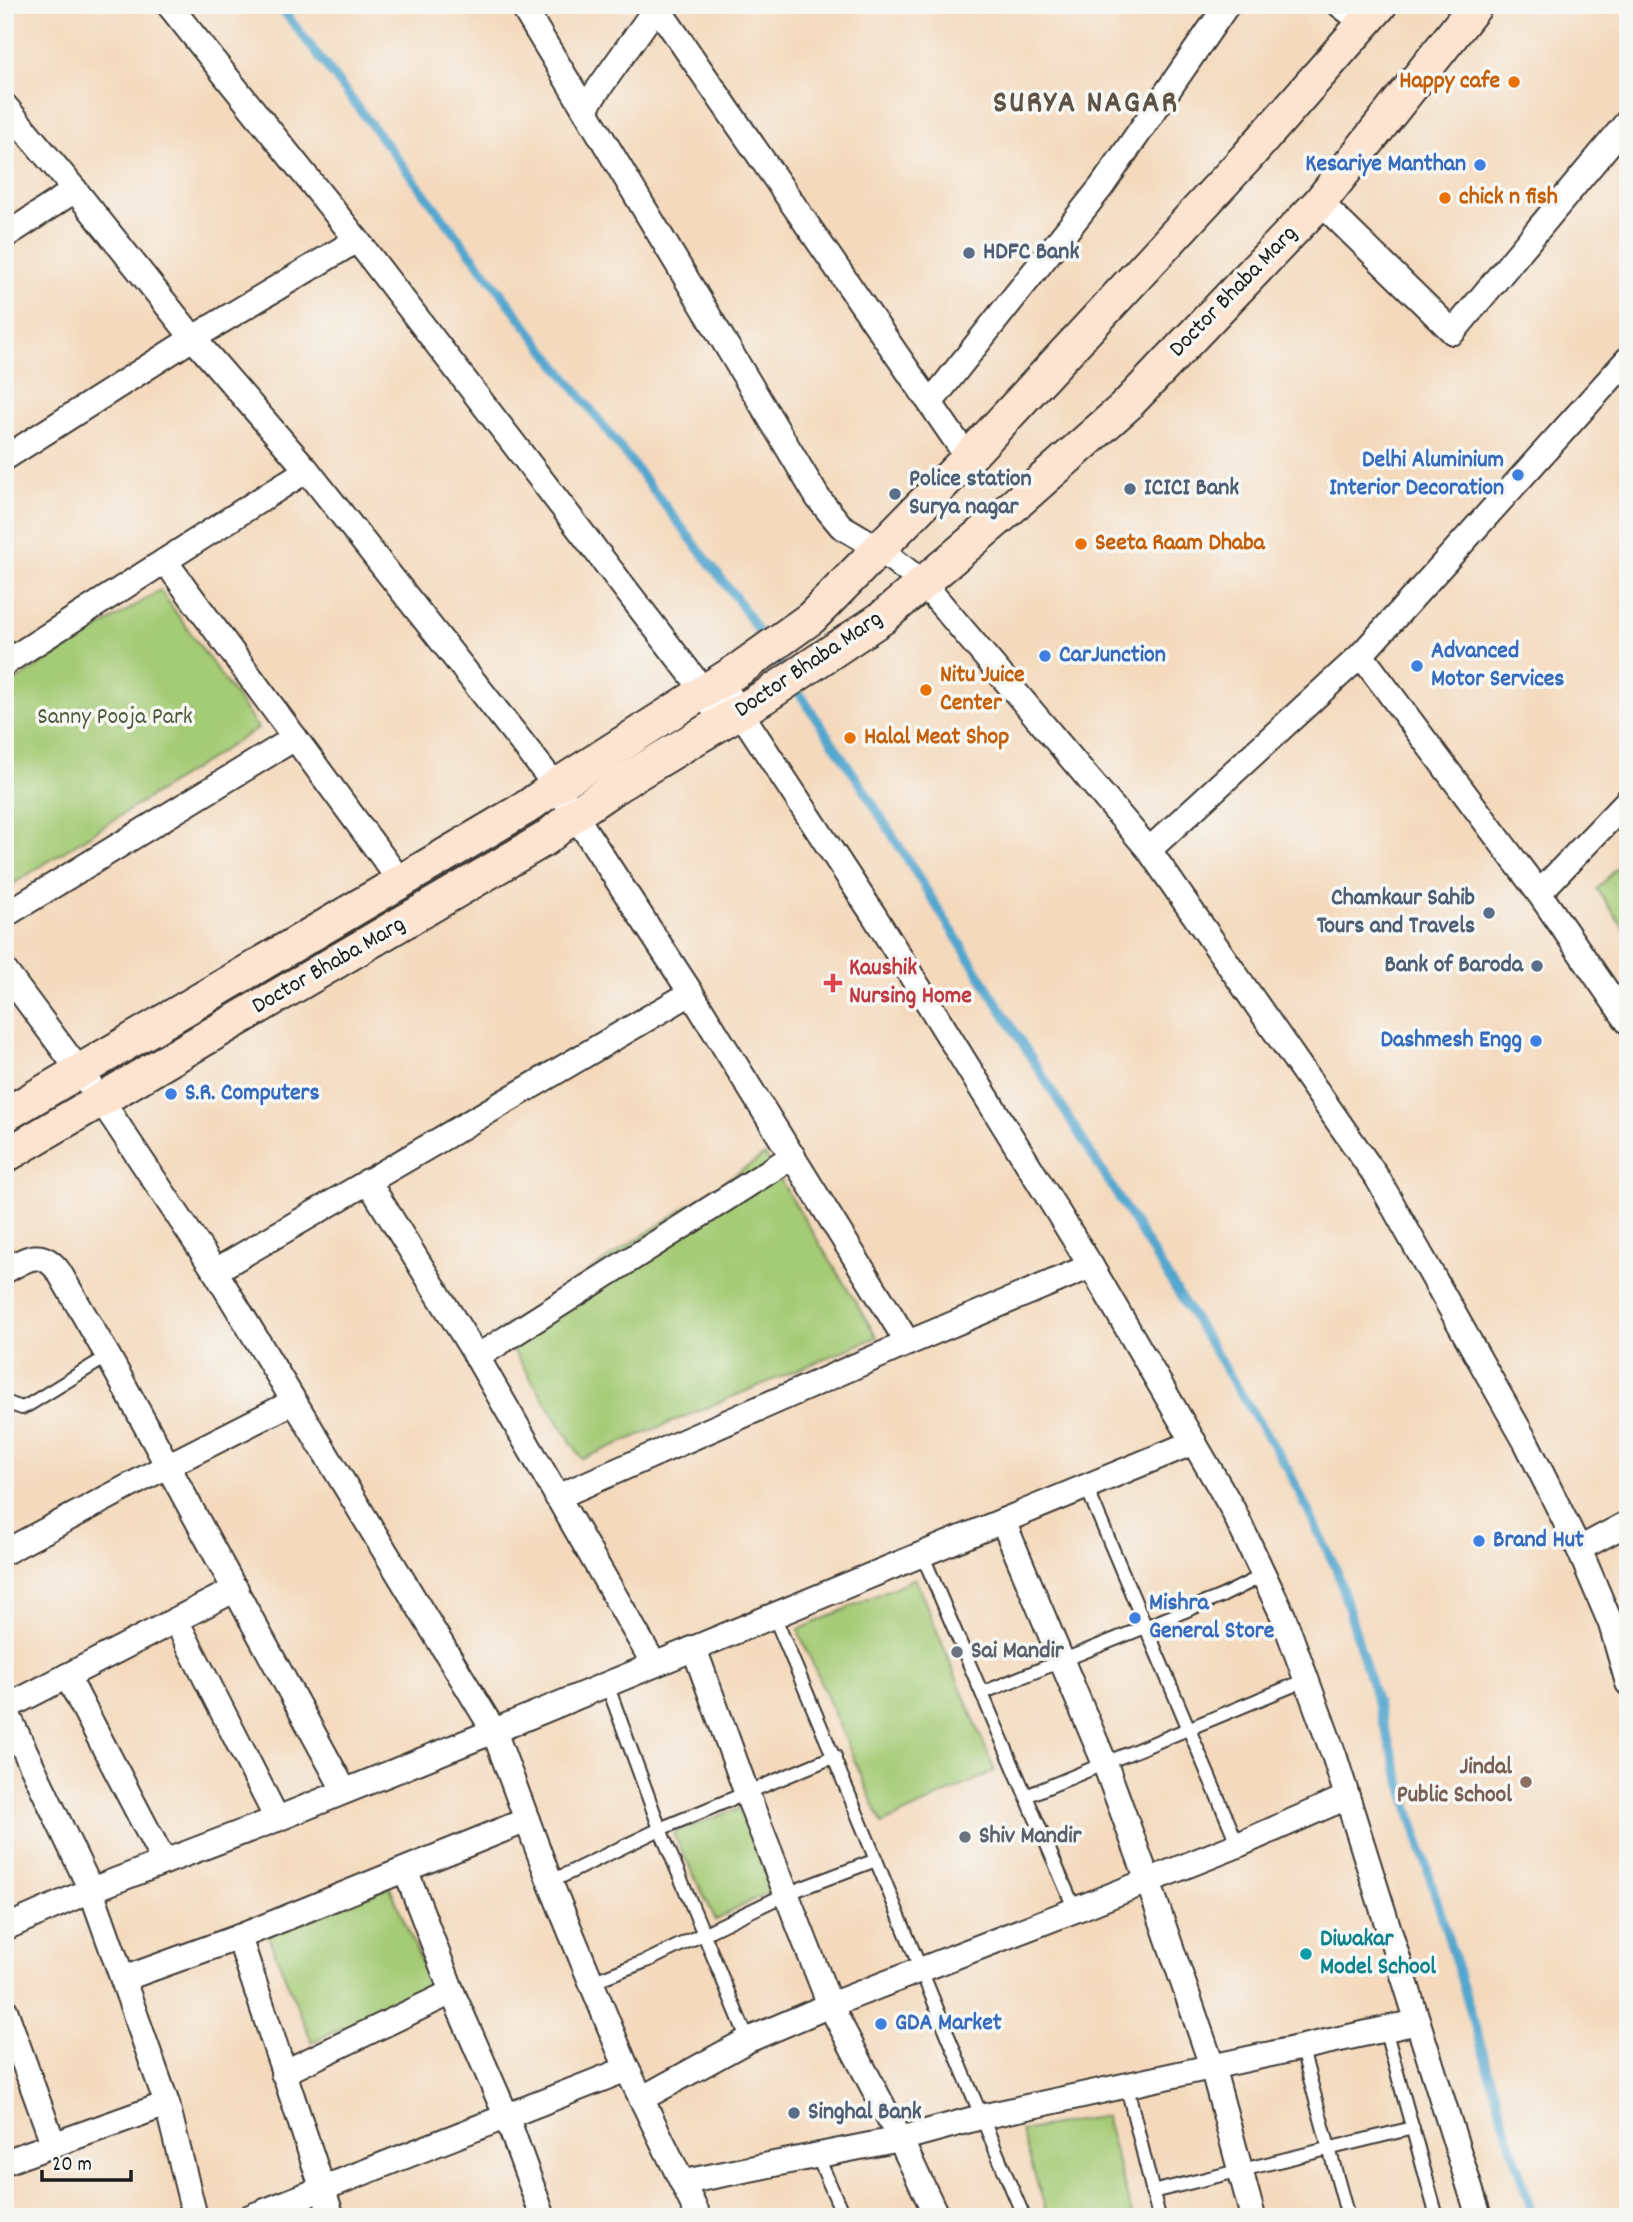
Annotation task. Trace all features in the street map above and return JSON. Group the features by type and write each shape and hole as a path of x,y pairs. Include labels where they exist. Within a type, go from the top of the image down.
{"street":[{"path":"169,5 357,240 721,680 875,917 1091,1266 1232,1508 1283,1616 1347,1797 1479,2217"},
{"path":"522,5 818,498 841,526 878,548 923,583 1149,850 1378,1179 1527,1444 1579,1549 1611,1624 1628,1683"},
{"path":"931,402 1102,186 1227,5"},
{"name":"Doctor Bhaba Marg","path":"5,1156 545,839 616,786 742,710 882,618 1126,406 1320,202 1476,5"},
{"path":"585,108 658,6 968,458"},
{"name":"Doctor Bhaba Marg","path":"5,1115 527,807 811,618 968,458 1246,158 1361,11"},
{"path":"5,106 193,338 307,471 556,786 691,993 908,1343"},
{"path":"1320,202 1453,332 1628,121"},
{"path":"5,236 75,190"},
{"path":"5,458 193,338 357,240"},
{"path":"1149,850 1361,655 1628,359"},
{"path":"5,663 307,471"},
{"path":"165,561 401,882"},
{"path":"1361,655 1539,893 1628,1022"},
{"path":"5,915 295,738"},
{"path":"1539,893 1628,800"},
{"path":"5,971 101,1100 215,1272 494,1731 590,1982 627,2069 699,2217"},
{"path":"215,1272 691,993"},
{"path":"477,1357 793,1156"},
{"path":"368,1181 477,1357 654,1664"},
{"path":"5,1270 33,1257 43,1258 54,1264 108,1356 344,1790"},
{"path":"557,1497 1091,1266"},
{"path":"5,1552 293,1402"},
{"path":"5,1928 91,1890 277,1819 494,1731 1194,1442"},
{"path":"1003,1521 1105,1764 1148,1881 1212,2066 1253,2217"},
{"path":"1579,1549 1628,1523"},
{"path":"195,2217 167,2104 91,1890 5,1708 236,1589"},
{"path":"176,1620 277,1819"},
{"path":"694,1648 747,1794 830,2005 900,2139 937,2217"},
{"path":"67,1676 164,1862"},
{"path":"641,2099 748,2040 922,1968 1148,1881 1347,1797"},
{"path":"122,1979 239,1937 527,1820"},
{"path":"406,1871 452,1992 506,2115 543,2217"},
{"path":"239,1937 332,2217"},
{"path":"283,2073 452,1992"},
{"path":"5,2010 53,2143"},
{"path":"684,2182 900,2139 981,2117 1418,2022"},
{"path":"250,2217 627,2069"},
{"path":"5,2162 167,2104"}],"lane":[{"path":"5,1402 22,1408 108,1356"},
{"path":"1086,1486 1238,1844"},
{"path":"922,1554 1075,1910"},
{"path":"982,1693 1222,1595 1264,1575"},
{"path":"774,1615 835,1756 1023,2216"},
{"path":"1026,1796 1306,1680"},
{"path":"607,1684 660,1829 748,2040"},
{"path":"550,1882 660,1829 835,1756"},
{"path":"590,1982 649,1960 786,1894 876,1860"},
{"path":"1385,2029 1437,2217"},
{"path":"1301,2046 1348,2217"},
{"path":"1126,2087 1159,2217"},
{"path":"1152,2192 1413,2128"},
{"path":"817,2155 845,2217"}],"green space":[{"name":"Sanny Pooja Park","path":"160,590 258,728 5,889 5,687"},
{"path":"1628,856 1628,934 1597,889"},
{"path":"765,1155 877,1337 582,1459 500,1330"},
{"path":"915,1578 995,1771 882,1824 798,1630"},
{"path":"740,1808 773,1889 716,1920 673,1833"},
{"path":"390,1887 432,1987 312,2042 268,1936"},
{"path":"1105,2116 1133,2217 1048,2217 1021,2131"}],"waterway":[{"path":"279,5 737,599 766,643"},
{"path":"773,654 861,785 1288,1469 1337,1571 1533,2217"}],"place":[{"name":"Happy cafe","path":"1514,82"},
{"name":"Kesariye Manthan","path":"1480,165"},
{"name":"chick n fish","path":"1445,198"},
{"name":"HDFC Bank","path":"969,253"},
{"name":"Delhi Aluminium Interior Decoration","path":"1518,475"},
{"name":"ICICI Bank","path":"1130,489"},
{"name":"Police station Surya nagar","path":"895,494"},
{"name":"Seeta Raam Dhaba","path":"1081,544"},
{"name":"CarJunction","path":"1045,656"},
{"name":"Advanced Motor Services","path":"1417,666"},
{"name":"Nitu Juice Center","path":"926,690"},
{"name":"Halal Meat Shop","path":"850,738"},
{"name":"Chamkaur Sahib Tours and Travels","path":"1489,913"},
{"name":"Bank of Baroda","path":"1537,966"},
{"name":"Kaushik Nursing Home","path":"833,983"},
{"name":"Dashmesh Engg","path":"1536,1041"},
{"name":"S.R. Computers","path":"171,1094"},
{"name":"Brand Hut","path":"1479,1541"},
{"name":"Mishra General Store","path":"1135,1618"},
{"name":"Sai Mandir","path":"957,1652"},
{"name":"Jindal Public School","path":"1526,1782"},
{"name":"Shiv Mandir","path":"965,1837"},
{"name":"Diwakar Model School","path":"1306,1954"},
{"name":"GDA Market","path":"881,2024"},
{"name":"Singhal Bank","path":"794,2113"}],"district":[{"name":"SURYA NAGAR","path":"1086,105"}]}
